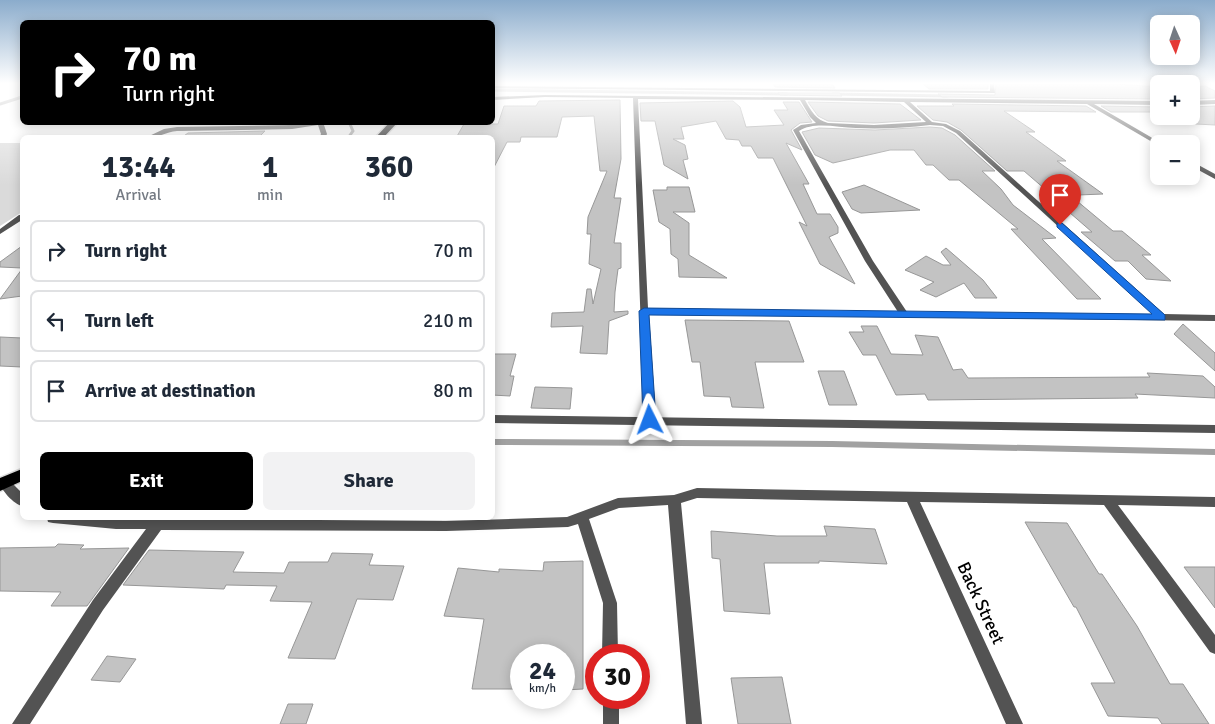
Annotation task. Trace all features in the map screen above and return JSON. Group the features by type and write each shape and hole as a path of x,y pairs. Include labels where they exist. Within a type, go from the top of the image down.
{"main road":[{"path":"381,135 392,125"},
{"path":"3,484 20,476"}],"street":[{"path":"637,117 650,420"},
{"path":"814,117 824,124"},
{"path":"922,117 930,124"},
{"path":"1113,117 1150,139"},
{"path":"904,314 869,261 796,130 803,126 824,124 892,126 930,124 944,126 958,132 1162,318"},
{"path":"155,135 166,130 177,129 292,127 306,125"},
{"path":"1200,168 1215,177"},
{"path":"0,232 20,218"},
{"path":"644,311 1215,318"},
{"path":"495,418 1215,429"},
{"path":"3,484 20,498"},
{"path":"74,520 116,524 446,526 568,522 618,503 674,500 697,493 1109,502 1215,502"},
{"name":"Back Street","path":"912,498 1015,724"},
{"path":"674,500 694,724"},
{"path":"1109,502 1215,647"},
{"path":"582,517 610,603 610,644"},
{"path":"20,724 98,605 157,524"},
{"path":"611,709 611,724"}],"shaded area":[{"path":"0,143 20,143 20,213 0,226"}],"building":[{"path":"500,117 569,117 562,117 557,137 521,137 520,142 507,142 495,165 495,135 458,135 463,125 498,124"},
{"path":"594,117 620,117 621,159 614,198 621,198 614,243 621,243 621,268 618,269 614,312 628,311 628,314 609,321 607,354 580,353 583,326 551,327 552,313 584,312 587,289 591,289 593,304 601,269 589,264 591,234 587,234 588,217 607,171 600,171"},
{"path":"641,117 743,117 746,127 784,125 779,117 809,117 812,122 800,123 791,130 802,150 786,143 809,184 803,184 817,214 830,214 838,227 838,233 829,237 855,284 820,264 799,222 807,226 773,158 758,158 751,146 742,146 739,140 726,139 716,121 681,127 684,139 673,139 685,145 688,159 683,160 688,179 664,165 655,121 641,121"},
{"path":"820,117 917,117 921,120 874,123 828,121"},
{"path":"929,117 1013,117 1035,132 1026,132 1066,161 1057,161 1103,194 1053,196 1024,171 1007,171 961,130 947,122 933,120"},
{"path":"1200,117 1215,117 1215,125 1200,124"},
{"path":"819,128 875,130 942,128 955,135 995,171 982,171 1001,189 1013,205 1056,238 1042,239 1101,299 1077,299 1011,229 1018,229 959,180 949,180 933,165 926,165 914,150 890,150 833,163 815,155 802,132"},
{"path":"265,131 261,135 185,135 188,133"},
{"path":"864,185 920,210 861,213 852,209 842,192"},
{"path":"667,187 689,187 695,212 673,212 689,223 689,255 727,278 679,277 678,259 671,254 670,229 659,222 653,190 667,190"},
{"path":"1071,196 1113,231 1122,231 1151,255 1142,255 1171,281 1146,279 1128,261 1115,261 1081,232 1092,232 1062,206"},
{"path":"20,247 20,268 0,267 0,262"},
{"path":"946,248 983,280 997,298 975,298 964,283 936,297 920,290 934,282 905,270 926,256 943,265 951,265 941,252"},
{"path":"20,272 20,296 0,299"},
{"path":"685,320 789,321 804,362 755,362 764,408 732,407 730,397 704,396 700,362 692,362"},
{"path":"1183,324 1215,353 1215,371 1174,334"},
{"path":"861,326 877,326 891,354 923,355 915,335 938,337 953,370 962,369 968,378 1150,377 1147,373 1203,376 1215,387 1215,398 1135,394 1138,398 928,400 925,394 896,395 876,355 863,355 849,332 864,332"},
{"path":"0,337 20,338 20,367 0,366"},
{"path":"495,354 516,354 510,376 514,376 510,396 495,395"},
{"path":"818,371 844,371 857,405 829,405"},
{"path":"535,387 572,388 570,409 531,408"},
{"path":"1025,522 1067,523 1099,574 1102,574 1137,626 1170,684 1183,684 1209,724 1162,724 1158,718 1108,716 1091,683 1115,683 1076,607 1074,607"},
{"path":"824,526 875,529 887,564 819,561 819,563 764,563 770,614 724,611 720,559 712,558 711,531 777,536 827,536"},
{"path":"58,544 84,545 80,549 129,548 87,606 51,606 61,592 0,591 0,548 55,547"},
{"path":"149,550 244,552 233,572 284,573 289,562 328,562 332,553 373,554 369,565 404,566 393,600 357,599 335,659 288,658 312,602 270,601 277,586 226,585 224,589 123,585"},
{"path":"583,561 583,689 575,689 575,644 510,644 510,689 472,689 484,619 444,616 458,568 499,572 499,569 543,571 544,562"},
{"path":"1184,567 1215,567 1215,608"},
{"path":"107,656 136,659 120,682 91,680"},
{"path":"782,677 791,724 738,724 731,678"},
{"path":"288,704 313,704 306,724 280,724"}],"waterway":[{"path":"350,125 353,131 350,135"},
{"path":"495,442 832,444 1215,452"}],"route":[{"path":"650,420 644,311 1162,318 1060,225"}]}
